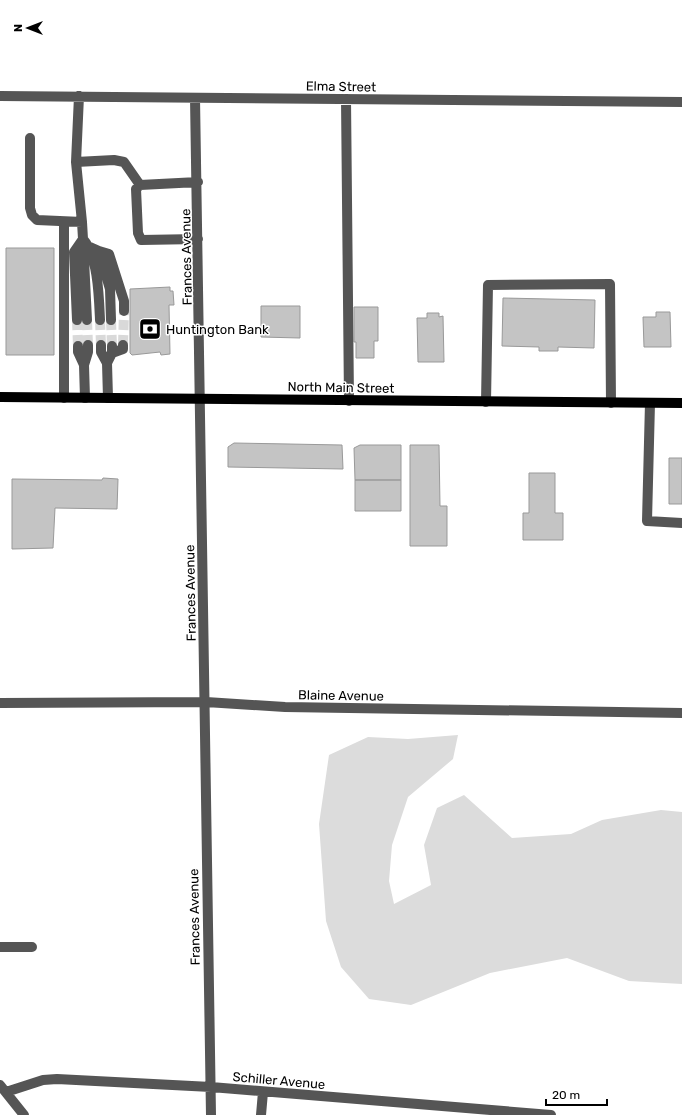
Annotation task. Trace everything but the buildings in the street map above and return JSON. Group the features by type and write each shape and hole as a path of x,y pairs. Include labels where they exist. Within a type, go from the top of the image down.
{"main road":[{"name":"North Main Street","path":"0,397 682,403"}],"street":[{"name":"Elma Street","path":"0,96 682,102"},
{"path":"79,96 76,162 83,239 90,247 109,254 124,301 124,311"},
{"name":"Frances Avenue","path":"195,98 198,182 200,398 206,702 206,850 211,1115"},
{"path":"346,99 349,401"},
{"path":"30,138 30,208 32,215 37,220 82,222"},
{"path":"76,162 114,160 124,162 140,185"},
{"path":"198,182 140,185 136,189 137,226 141,240 198,239"},
{"path":"64,222 64,398"},
{"path":"82,320 74,252 83,239"},
{"path":"90,247 99,297 100,320"},
{"path":"99,251 110,289 111,320"},
{"path":"486,402 488,285 610,284 611,403"},
{"path":"85,398 84,365 88,352 88,345"},
{"path":"101,345 101,352 107,363"},
{"path":"108,398 107,363 112,349 122,348 122,345"},
{"path":"78,346 78,352 84,365"},
{"path":"650,403 646,521 682,523"},
{"name":"Blaine Avenue","path":"0,703 206,702 285,707 682,713"},
{"path":"0,947 32,946"},
{"name":"Schiller Avenue","path":"3,1089 42,1080 57,1079 211,1087 551,1115"},
{"path":"3,1089 24,1115"},
{"path":"261,1115 263,1092"}],"shaded area":[{"path":"458,735 453,759 408,797 392,845 389,881 394,904 431,885 424,845 437,808 464,795 512,838 571,834 602,820 661,810 682,812 682,984 629,981 567,958 490,973 411,1005 369,999 341,967 326,921 319,824 329,755 368,737 408,739"}],"tunnel":[{"path":"123,345 124,311"},
{"path":"77,320 78,346"},
{"path":"87,320 88,345"},
{"path":"100,320 101,345"},
{"path":"111,320 112,346"}],"place":[{"name":"Huntington Bank","path":"150,329"}]}
